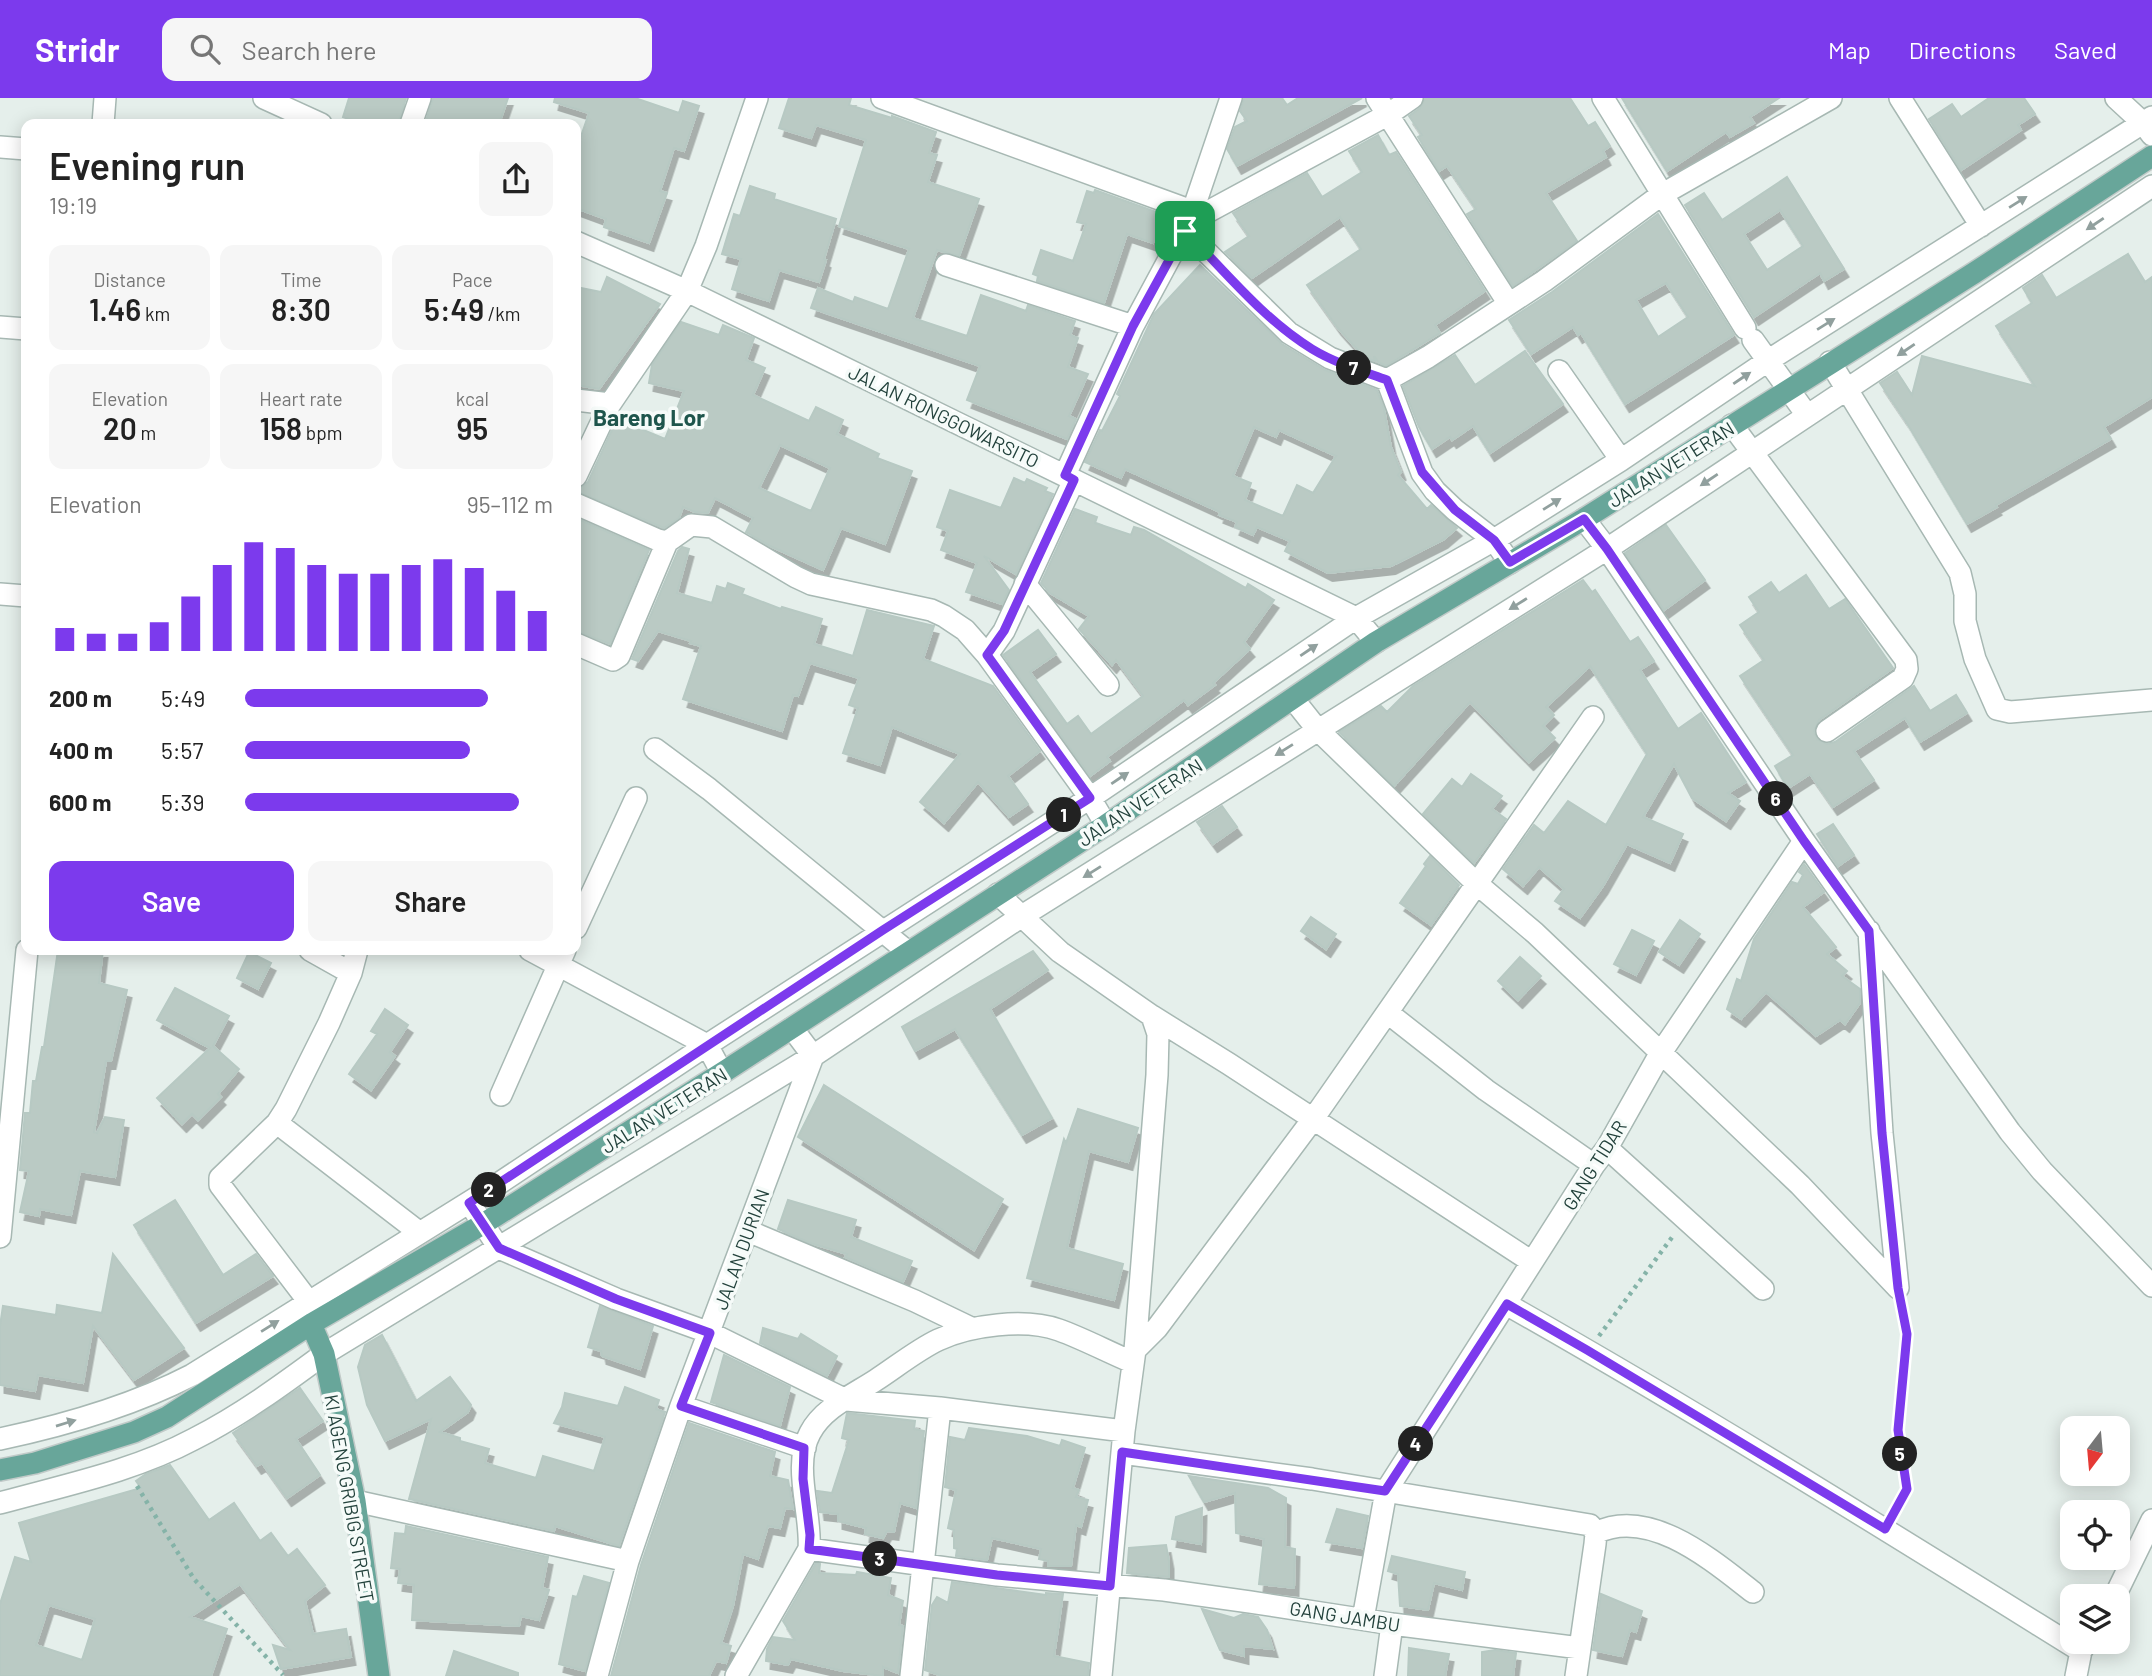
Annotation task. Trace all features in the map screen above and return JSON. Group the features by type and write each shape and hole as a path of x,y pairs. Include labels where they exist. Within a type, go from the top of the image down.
{"main road":[{"name":"JALAN VETERAN","path":"0,1470 35,1463 134,1432 167,1418 311,1324 483,1224 722,1073 1106,825 1376,642 1584,519 1974,273 2152,156"},
{"name":"KI AGENG GRIBIG STREET","path":"311,1324 324,1354 355,1501 379,1676"}],"street":[{"path":"103,119 105,98"},
{"path":"264,98 310,119"},
{"path":"413,119 421,98"},
{"path":"581,465 610,404 687,291 757,98"},
{"path":"882,98 1189,221 1263,310 1289,333 1330,358 1387,380 1422,472 1455,510 1494,540 1510,562"},
{"path":"987,655 1004,631 1025,584 1133,326 1189,221 1231,98"},
{"path":"1189,221 1383,106 1412,98"},
{"path":"1603,98 1749,334 1807,415"},
{"path":"1387,380 1428,357 1544,281 1661,195 1830,98"},
{"path":"1900,98 1981,226"},
{"path":"0,1439 43,1430 100,1413 168,1388 469,1203 706,1045 1090,798 1356,618 1494,540 1621,460 1769,360 1981,226 2149,125 2116,98"},
{"path":"1383,106 1509,304"},
{"path":"0,146 21,148"},
{"path":"0,1503 126,1468 192,1440 259,1402 324,1354 813,1056 1022,916 1607,549 2152,186"},
{"name":"JALAN RONGGOWARSITO","path":"581,244 687,291 1356,618 1376,642"},
{"path":"946,265 1133,326"},
{"path":"0,327 21,329"},
{"path":"1830,362 1960,573 1965,594 1965,621 1997,709 2010,712 2152,700"},
{"path":"1559,372 1621,460"},
{"path":"581,401 610,404"},
{"path":"1732,425 1906,660 1907,669 1903,678 1827,731"},
{"path":"581,506 667,542"},
{"path":"1584,519 1804,841 2010,1132 2042,1171 2152,1286"},
{"path":"581,646 613,660 619,656 667,542 691,525 712,527 811,584 931,610 965,630 987,655 1090,798 1106,825"},
{"path":"1025,584 1108,685"},
{"path":"0,594 21,596"},
{"path":"1294,700 1317,729 1476,883 1535,933 1800,1185 1898,1288"},
{"path":"1134,1356 1313,1119 1593,717"},
{"path":"655,749 709,789 908,952"},
{"path":"581,917 636,798"},
{"name":"GANG TIDAR","path":"1385,1491 1607,1148 1660,1054 1804,841"},
{"path":"998,894 1080,968 1532,1262"},
{"path":"1869,931 1882,1133 1898,1288"},
{"path":"0,1237 27,955"},
{"path":"319,955 351,974"},
{"path":"309,1302 220,1185 220,1178 223,1172 277,1123 286,1109 330,1023 351,974 356,955"},
{"path":"501,1095 562,957 706,1045 722,1073"},
{"path":"1388,1013 1486,1090 1594,1165"},
{"path":"1101,1676 1124,1430 1134,1356 1157,1075 1158,1034 1152,1017"},
{"path":"792,1028 813,1056"},
{"name":"JALAN DURIAN","path":"597,1676 628,1561 681,1406 813,1056"},
{"path":"277,1123 420,1233"},
{"path":"1607,1148 1763,1289"},
{"path":"469,1203 499,1248 616,1299 710,1333 846,1400 940,1408 1124,1430"},
{"path":"748,1231 915,1301 971,1328"},
{"path":"1507,1304 2060,1632"},
{"path":"736,1676 809,1549 810,1535 803,1479 804,1448 810,1434 828,1410 937,1340 971,1328 1038,1325 1134,1356"},
{"path":"681,1406 804,1448"},
{"path":"911,1676 940,1408"},
{"path":"1122,1452 1590,1525 1596,1532 1576,1676"},
{"path":"1363,1619 1385,1491"},
{"path":"355,1501 628,1561"},
{"path":"2121,1584 2152,1520"},
{"path":"1596,1532 1605,1528 1631,1527 1648,1529 1678,1540 1694,1547 1753,1591"},
{"name":"GANG JAMBU","path":"809,1549 923,1565 1238,1600 1392,1624 1580,1648"},
{"path":"1385,1676 1392,1624"},
{"path":"2076,1676 2082,1654"}],"path":[{"path":"1587,1350 1686,1219"},
{"path":"1885,1529 1907,1489 1898,1430 1907,1334 1898,1288"},
{"path":"126,1468 194,1578 283,1675"}],"building":[{"path":"349,98 406,98 400,119 343,117"},
{"path":"433,98 508,98 501,119 427,119"},
{"path":"555,98 635,98 679,113 683,101 699,106 684,151 674,148 660,191 667,193 649,243 604,227 606,219 581,210 581,136 589,113 554,102"},
{"path":"789,98 851,98 849,105 892,116 936,132 929,153 937,155 928,182 979,199 959,256 937,250 913,318 967,336 981,295 1026,311 1028,305 1075,321 1070,335 1078,338 1068,367 1088,374 1069,416 1076,419 1067,439 967,400 980,366 811,308 818,288 853,302 855,297 888,309 909,249 839,226 866,140 816,125 811,138 779,128"},
{"path":"1244,98 1282,98 1287,105 1298,98 1362,98 1237,166 1227,149 1235,127 1247,121 1240,111"},
{"path":"1425,98 1570,98 1588,126 1595,122 1610,146 1603,151 1606,157 1546,193 1577,241 1513,286 1467,214 1476,209 1447,166 1439,171 1418,137 1422,135 1409,116 1420,108"},
{"path":"1622,98 1779,98 1750,117 1754,123 1730,137 1726,132 1667,171"},
{"path":"1989,98 2024,98 2035,114 2018,125 2021,130 1961,170 1929,119 1952,104 1961,117"},
{"path":"1378,135 1389,155 1396,152 1485,291 1435,325 1440,333 1386,366 1374,356 1375,361 1365,358 1337,327 1307,285 1361,249 1340,217 1252,278 1225,252 1249,236 1233,213 1307,173 1322,197 1362,172 1349,151"},
{"path":"1787,177 1844,269 1824,281 1820,273 1754,317 1685,205 1704,193 1722,220","holes":["1780,210 1803,246 1767,270 1744,234"]},
{"path":"750,186 775,194 774,199 836,219 819,282 779,270 769,301 732,289 741,259 722,254 734,214 740,216"},
{"path":"1095,190 1162,214 1153,243 1127,234 1104,303 1037,281 1038,276 1033,274 1041,250 1073,261 1086,224 1077,222 1087,191 1094,193"},
{"path":"1658,214 1734,335 1625,404 1581,333 1578,335 1573,327 1531,354 1509,320 1552,292","holes":["1666,283 1688,317 1658,337 1636,300"]},
{"path":"2128,254 2145,282 2152,277 2152,397 2104,427 2111,439 1967,524 1880,383 1897,372 1912,395 1922,356 2035,386 1996,326 2032,303 2023,288 2042,275 2056,298"},
{"path":"1200,265 1282,344 1325,370 1377,390 1384,409 1391,447 1401,472 1398,475 1427,509 1431,505 1457,528 1443,540 1391,566 1328,573 1285,551 1290,541 1257,527 1253,535 1235,527 1237,522 1219,515 1220,512 1125,469 1121,478 1085,462 1120,396 1117,394 1154,314","holes":["1254,427 1276,437 1279,430 1336,456 1313,493 1297,485 1283,516 1245,500 1251,483 1233,476"]},
{"path":"607,277 660,304 599,389 581,386 581,288 601,292"},
{"path":"681,322 719,335 723,325 754,338 746,360 765,368 753,395 809,421 816,407 843,420 837,434 879,454 877,458 912,471 885,544 841,528 823,570 746,532 753,518 715,498 708,513 683,507 679,518 664,528 581,493 581,487 588,482 617,419 665,439 684,391 649,383 652,365","holes":["780,445 830,468 811,511 759,488"]},
{"path":"1525,351 1563,404 1490,453 1473,426 1432,449 1419,427 1403,386 1455,355 1475,385"},
{"path":"1014,478 1025,483 1027,479 1047,488 1045,491 1053,494 1016,574 984,556 1009,590 1002,604 966,592 977,563 941,550 948,531 937,527 950,490 1001,508"},
{"path":"1075,509 1097,517 1095,523 1131,535 1134,527 1144,530 1246,588 1248,584 1274,600 1244,642 1250,649 1213,683 1215,685 1188,705 1184,700 1107,757 1110,761 1090,776 1003,655 1038,630 1056,654 1030,672 1067,724 1078,716 1091,734 1143,696 1116,660 1112,665 1079,629 1089,616 1050,593 1041,583"},
{"path":"581,520 649,550 610,644 581,633"},
{"path":"1666,525 1705,580 1664,610 1625,553"},
{"path":"682,547 689,549 677,593 712,603 717,586 726,589 728,583 744,589 742,594 781,609 782,607 822,619 814,644 853,656 867,610 934,626 923,659 993,686 1040,751 1008,776 1028,804 1009,817 978,782 944,823 920,802 960,754 892,727 880,765 843,753 858,708 849,705 859,678 810,663 798,696 793,695 782,731 683,699 701,646 658,631 638,661 632,659"},
{"path":"1806,575 1829,609 1845,599 1893,668 1819,720 1814,731 1817,739 1827,744 1835,742 1914,686 1930,711 1956,695 1967,713 1920,742 1905,718 1854,751 1874,780 1833,807 1810,774 1788,788 1775,766 1793,755 1740,676 1764,660 1740,625 1759,612 1749,597 1771,582 1779,593"},
{"path":"1583,580 1592,592 1595,590 1630,642 1638,637 1654,661 1640,670 1678,729 1701,713 1746,782 1728,793 1740,801 1726,821 1692,798 1674,764 1643,817 1683,834 1670,863 1627,844 1603,886 1580,918 1555,901 1564,889 1539,867 1523,886 1503,869 1534,825 1544,833 1568,801 1606,825 1647,754 1590,666 1546,707 1554,715 1543,726 1555,738 1529,762 1470,702 1394,786 1339,732 1381,706 1387,712 1413,686"},
{"path":"1471,774 1502,796 1492,809 1506,819 1474,863 1423,814 1452,779 1462,787"},
{"path":"1222,806 1237,827 1213,844 1197,822"},
{"path":"1833,824 1854,855 1838,866 1817,834"},
{"path":"1430,856 1459,885 1431,925 1400,903"},
{"path":"1804,864 1824,892 1803,907 1836,947 1827,954 1847,971 1842,976 1860,989 1860,1003 1845,1024 1840,1020 1816,1036 1766,992 1741,1019 1727,1009 1737,979 1741,981 1754,939 1792,882 1798,884 1803,875 1799,872"},
{"path":"1311,917 1336,934 1326,949 1301,931"},
{"path":"1680,920 1700,934 1679,965 1659,952"},
{"path":"1632,930 1654,941 1636,975 1614,964"},
{"path":"1033,951 1048,970 990,1009 1052,1118 1022,1135 955,1029 915,1051 902,1027"},
{"path":"57,955 102,955 99,983 127,990 111,1061 106,1061 94,1132 97,1133 105,1117 124,1120 115,1177 80,1171 71,1215 40,1209 39,1216 20,1212 29,1171 20,1170 25,1113 30,1113 33,1081 36,1081 44,1047"},
{"path":"248,955 255,955 271,963 258,989 237,978"},
{"path":"1520,957 1541,976 1518,1000 1498,981"},
{"path":"175,988 229,1016 213,1046 239,1069 218,1094 221,1097 198,1120 192,1114 182,1124 157,1098 210,1048 157,1020"},
{"path":"385,1009 408,1025 390,1052 395,1056 371,1090 349,1074 377,1034 371,1031"},
{"path":"824,1085 1003,1199 974,1250 798,1137"},
{"path":"1078,1109 1138,1128 1128,1162 1089,1151 1067,1248 1123,1264 1114,1300 1027,1278 1064,1139 1066,1143"},
{"path":"175,1200 223,1275 256,1254 273,1276 196,1323 134,1225"},
{"path":"788,1200 856,1220 851,1237 912,1261 903,1282 845,1257 847,1254 810,1243 778,1229"},
{"path":"113,1254 184,1348 134,1380 93,1326 83,1383 38,1375 35,1391 0,1385 0,1326 3,1306 56,1315 57,1305 102,1313"},
{"path":"600,1306 653,1326 640,1369 602,1356 601,1351 588,1347"},
{"path":"763,1328 798,1339 801,1334 837,1356 827,1376 760,1343"},
{"path":"382,1335 416,1401 450,1377 471,1405 468,1412 440,1432 489,1449 485,1463 536,1478 543,1456 594,1471 605,1437 554,1423 565,1393 618,1406 625,1387 659,1400 656,1409 665,1412 619,1546 555,1526 554,1531 409,1499 431,1419 385,1441 367,1405 358,1367 365,1345"},
{"path":"724,1355 790,1387 780,1426 711,1402"},
{"path":"300,1388 323,1421 296,1439 320,1475 287,1498 262,1463 257,1466 233,1433"},
{"path":"847,1413 915,1421 914,1429 924,1431 916,1508 900,1503 894,1532 887,1531 883,1538 865,1534 866,1528 838,1521 838,1514 820,1512 817,1491 832,1493 849,1440 842,1438"},
{"path":"689,1423 775,1452 770,1476 788,1480 793,1509 785,1508 780,1528 768,1526 758,1559 743,1554 733,1606 721,1643 731,1646 726,1663 716,1661 709,1676 611,1676 641,1565"},
{"path":"969,1428 1027,1436 1060,1446 1062,1440 1085,1448 1073,1488 1079,1490 1076,1497 1088,1500 1081,1527 1076,1525 1071,1566 1048,1566 1048,1561 1039,1559 1041,1549 992,1538 987,1560 956,1556 954,1530 948,1528 956,1490 945,1487 950,1437 965,1440"},
{"path":"170,1465 209,1520 234,1503 260,1541 271,1533 288,1556 297,1549 325,1585 305,1601 313,1634 346,1629 351,1657 281,1669 273,1645 290,1650 240,1584 190,1617 227,1629 211,1676 0,1676 0,1604 15,1557 31,1562 19,1523 141,1488 136,1481","holes":["49,1605 95,1619 82,1660 36,1645"]},
{"path":"1189,1476 1268,1488 1286,1498 1285,1547 1295,1549 1294,1588 1259,1584 1264,1539 1236,1533 1235,1493 1204,1502"},
{"path":"1202,1508 1201,1544 1172,1539 1176,1517"},
{"path":"1337,1509 1368,1516 1362,1548 1326,1542"},
{"path":"406,1526 548,1557 542,1588 549,1590 539,1620 521,1616 519,1626 412,1620 414,1585 398,1583 400,1569 391,1568 395,1533 405,1534"},
{"path":"1166,1545 1169,1577 1127,1573 1129,1548"},
{"path":"1392,1556 1465,1572 1462,1590 1434,1583 1428,1610 1400,1606 1398,1574 1388,1571"},
{"path":"816,1563 820,1564 819,1573 856,1575 857,1572 891,1578 888,1595 903,1601 899,1625 903,1626 898,1673 883,1667 883,1676 843,1671 791,1659 788,1665 766,1661 767,1649 773,1637 795,1640 783,1621"},
{"path":"584,1576 609,1583 585,1671 559,1664 573,1596 577,1597"},
{"path":"952,1582 1046,1595 1063,1594 1054,1656 1089,1663 1088,1676 942,1676 925,1670 932,1605 937,1597 948,1603"},
{"path":"1601,1594 1642,1611 1636,1632 1630,1630 1622,1656 1593,1650"},
{"path":"1202,1609 1234,1618 1243,1614 1258,1617 1267,1630 1273,1649 1244,1646 1244,1656 1220,1650"},
{"path":"1409,1648 1449,1654 1445,1676 1408,1676"},
{"path":"1495,1650 1516,1653 1513,1676 1482,1676 1482,1652"},
{"path":"454,1651 518,1673 518,1676 446,1676"}],"district":[{"name":"Bareng Lor","path":"649,417"}],"route":[{"path":"1185,231 1289,333 1330,358 1387,380 1422,472 1435,491 1494,540 1510,562 1584,519 1804,841 1869,931 1882,1133 1898,1288 1907,1334 1898,1430 1907,1489 1885,1529 1507,1304 1385,1491 1122,1452 1110,1586 997,1575 809,1549 810,1535 803,1479 804,1448 681,1406 710,1333 616,1299 499,1248 469,1203 706,1045 1090,798 987,655 1004,631 1074,480 1065,475 1133,326 1185,231"}]}
